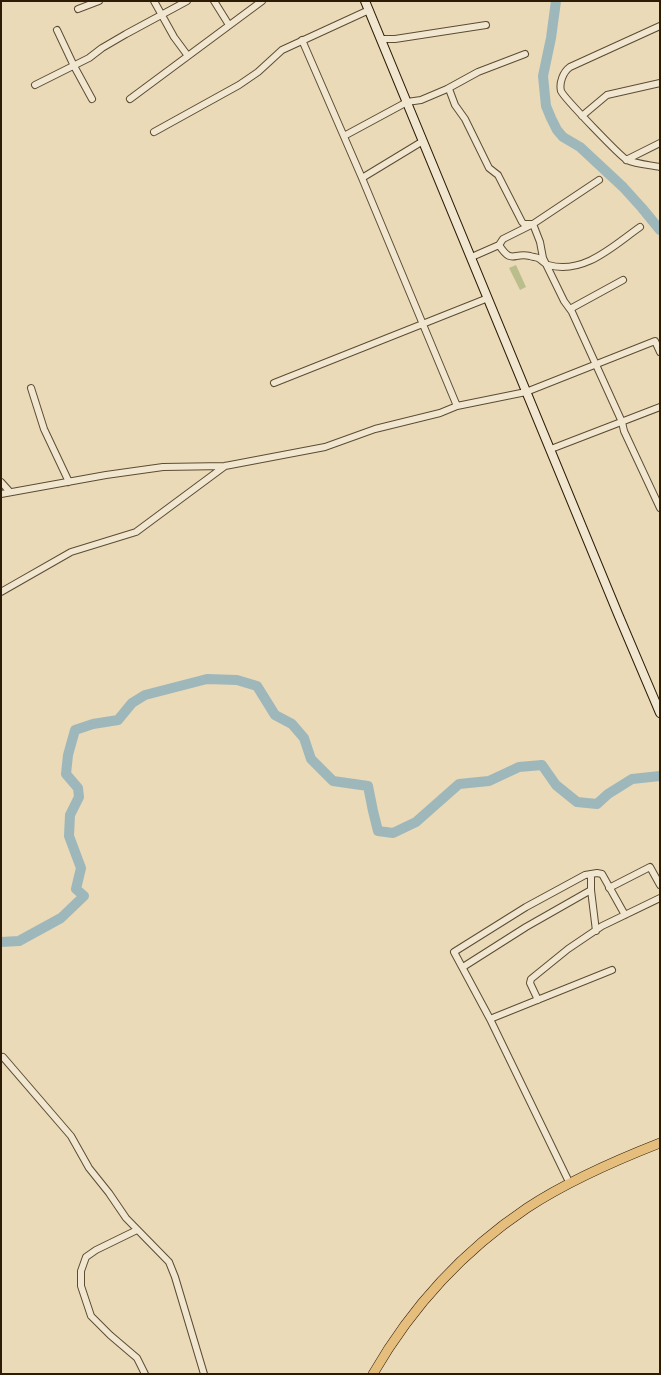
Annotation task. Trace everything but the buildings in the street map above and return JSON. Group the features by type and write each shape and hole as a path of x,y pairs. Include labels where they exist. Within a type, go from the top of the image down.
{"main road":[{"path":"373,1374 393,1342 428,1296 454,1268 488,1237 526,1209 591,1172 660,1143"}],"street":[{"path":"78,9 100,1"},
{"path":"154,1 174,36 188,56"},
{"path":"35,85 89,58 108,44 187,1"},
{"path":"214,1 229,26"},
{"path":"130,99 262,1"},
{"path":"366,1 526,392 660,713"},
{"path":"154,132 239,85 258,72 282,50 369,10"},
{"path":"381,39 486,25"},
{"path":"660,26 570,67 566,70 561,82 561,91 565,98 626,160 660,167"},
{"path":"57,30 92,99"},
{"path":"302,40 458,406"},
{"path":"344,136 407,102 421,100 449,88 478,72 525,54"},
{"path":"582,116 608,95 660,83"},
{"path":"449,88 455,105 464,119 489,168 498,175 522,222 524,224 532,224"},
{"path":"362,178 423,141"},
{"path":"626,160 660,143"},
{"path":"474,256 499,245 502,239 509,234 532,224 600,180"},
{"path":"532,224 540,242 546,265 564,301 570,309 596,364 622,422 624,431 660,508"},
{"path":"499,245 505,255 513,257 525,255 538,258 546,265 566,268 582,265 597,257 640,227"},
{"path":"570,309 623,280"},
{"path":"274,383 488,298"},
{"path":"1,494 163,467 225,466 325,447 375,429 440,413 458,406 526,392 656,341 660,352"},
{"path":"31,388 44,429 69,482"},
{"path":"551,449 660,407"},
{"path":"1,592 71,552 136,532 225,466"},
{"path":"1,482 10,492"},
{"path":"609,888 650,867 660,885"},
{"path":"570,1184 490,1019 454,952 526,907 586,875 600,873 624,915"},
{"path":"591,874 591,890 596,931"},
{"path":"463,967 526,927 591,890"},
{"path":"538,1000 530,983 530,979 568,949 596,931 624,915 660,898"},
{"path":"490,1019 612,970"},
{"path":"3,1056 71,1136 89,1168 109,1193 126,1218 169,1262 175,1277 204,1374"},
{"path":"137,1230 96,1250 86,1257 81,1271 80,1286 91,1316 110,1335 137,1358 145,1374"}],"green space":[{"path":"516,265 526,287 520,290 509,268"}],"waterway":[{"path":"556,1 551,38 543,76 546,106 551,118 557,130 563,137 580,147 623,187 660,230"},
{"path":"1,942 19,941 61,918 84,896 76,889 81,868 69,836 70,815 79,797 78,788 66,774 68,755 75,730 93,724 118,720 132,703 145,695 207,679 237,680 257,686 275,715 292,724 304,738 311,759 333,781 368,786 378,831 393,833 416,822 459,784 489,781 519,767 542,765 556,785 577,802 597,804 608,794 632,779 660,776"}]}
